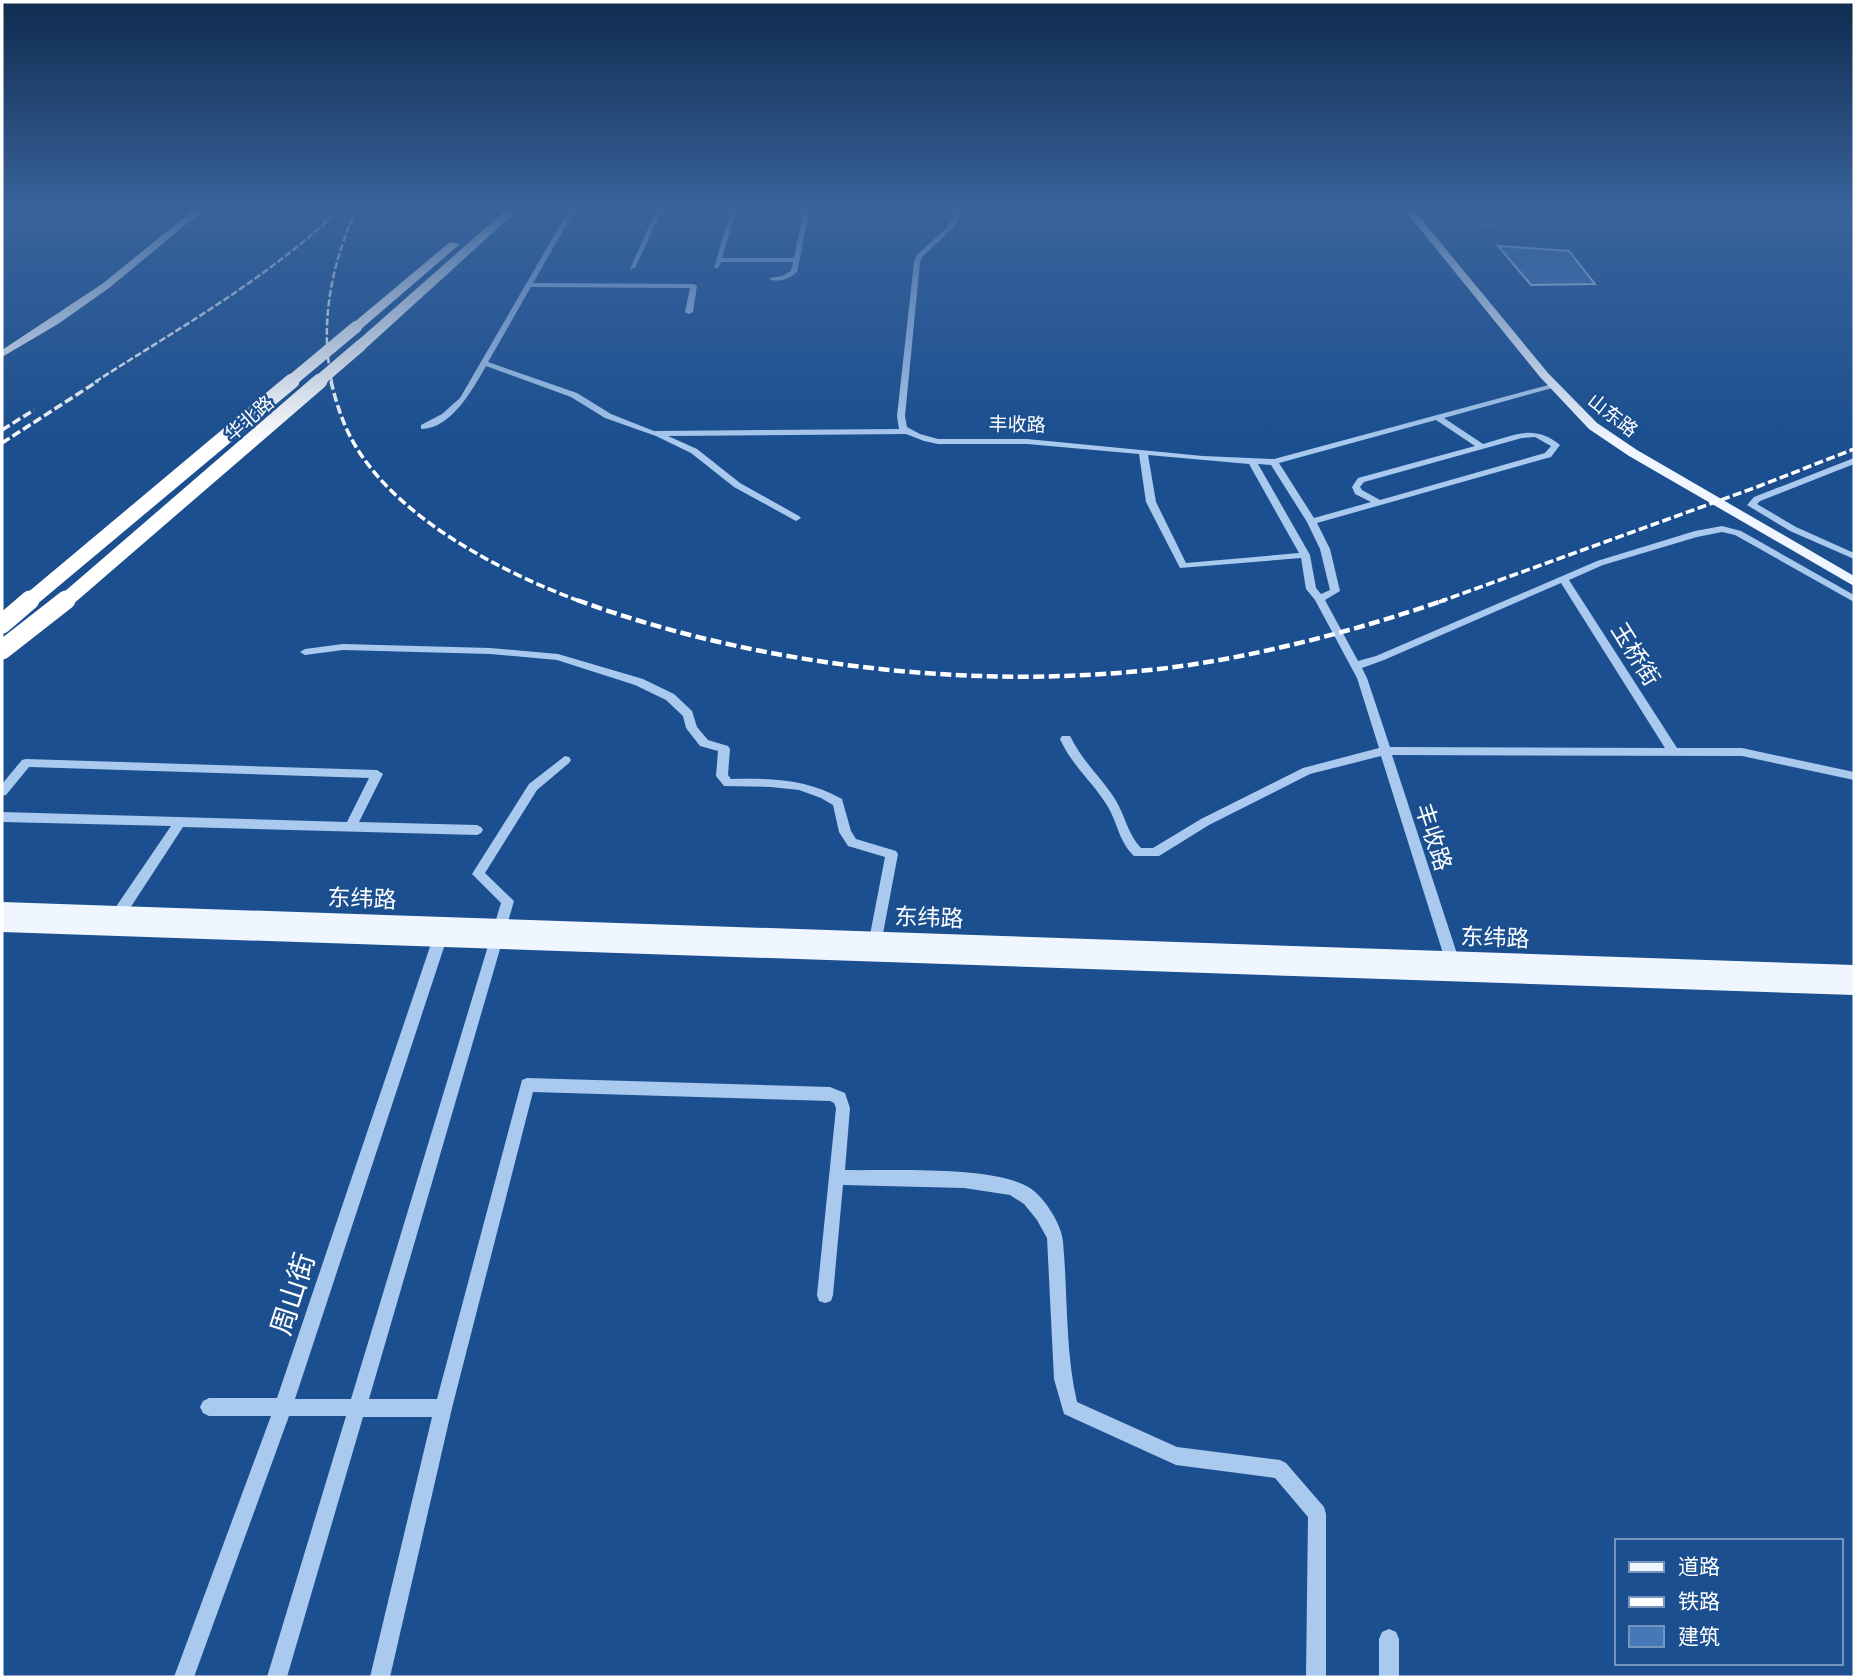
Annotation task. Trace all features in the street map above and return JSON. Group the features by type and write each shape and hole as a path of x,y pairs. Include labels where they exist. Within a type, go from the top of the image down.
{"highway":[{"name":"华北路","path":"2,624 404,286"},
{"name":"华北路","path":"2,650 122,554 427,286"}],"main road":[{"path":"2,346 95,286"},
{"path":"2,354 108,286"},
{"name":"山东路","path":"1471,286 1553,385 1580,414 1611,440 1854,582"},
{"name":"东纬路","path":"6,921 114,921 1454,967 1854,974"},
{"name":"东纬路","path":"499,934 876,940 1854,987"}],"street":[{"path":"424,427 445,416 463,399 486,364 526,286"},
{"path":"690,312 694,286"},
{"path":"908,432 903,428 901,416 914,286"},
{"name":"丰收路","path":"486,364 574,394 608,416 653,434 908,432 916,437 935,441 1040,440 1252,462 1274,462 1553,385"},
{"path":"1437,417 1480,446"},
{"path":"653,434 694,451 737,485 796,518"},
{"path":"1312,522 1379,503 1548,455 1556,446 1536,434 1480,446 1361,480 1356,488 1358,492 1379,503"},
{"path":"1143,452 1151,502 1183,566 1305,555"},
{"path":"1854,461 1757,499 1752,505 1793,529 1854,556"},
{"name":"丰收路","path":"1252,462 1305,555 1311,589 1362,678 1383,751 1454,967"},
{"path":"1274,462 1312,522 1325,550 1335,591 1319,599"},
{"path":"1355,666 1380,658 1600,563 1683,537 1722,529 1738,533 1854,599"},
{"name":"玉桥街","path":"1563,579 1674,752"},
{"path":"305,652 343,648 489,651 558,657 639,682 670,697 688,714 692,728 705,743 724,749 722,776 728,783 772,781 824,793 838,802 845,832 852,843 892,853 876,940"},
{"path":"1066,738 1072,757 1113,805 1130,846 1138,853 1155,853 1205,822 1307,771 1383,751 1742,752 1854,776"},
{"path":"277,1677 360,1408 508,901 478,874 533,787 565,760"},
{"path":"2,792 26,763 377,774 351,827"},
{"path":"2,817 477,830"},
{"path":"114,921 180,822"},
{"name":"周山街","path":"184,1677 283,1407 442,932"},
{"path":"380,1677 443,1408 527,1085 830,1094 840,1098 843,1108 825,1294"},
{"path":"836,1177 995,1183 1024,1194 1046,1219 1055,1238 1063,1379 1069,1408 1176,1456 1280,1469 1317,1514 1316,1677"},
{"path":"209,1407 443,1408"},
{"path":"1389,1639 1389,1677"}],"railway":[{"path":"95,382 244,286"},
{"path":"332,286 327,338 332,382"},
{"path":"2,443 98,381"},
{"path":"331,381 348,432 366,462 389,489 418,514 482,557 577,600"},
{"path":"2,430 34,410"},
{"path":"1439,602 1757,487 1854,449"},
{"path":"577,600 651,624 810,660 975,676 1056,676 1137,671 1214,661 1331,635 1439,602"},
{"path":"577,600 582,602"},
{"path":"1439,602 1445,600"}]}
